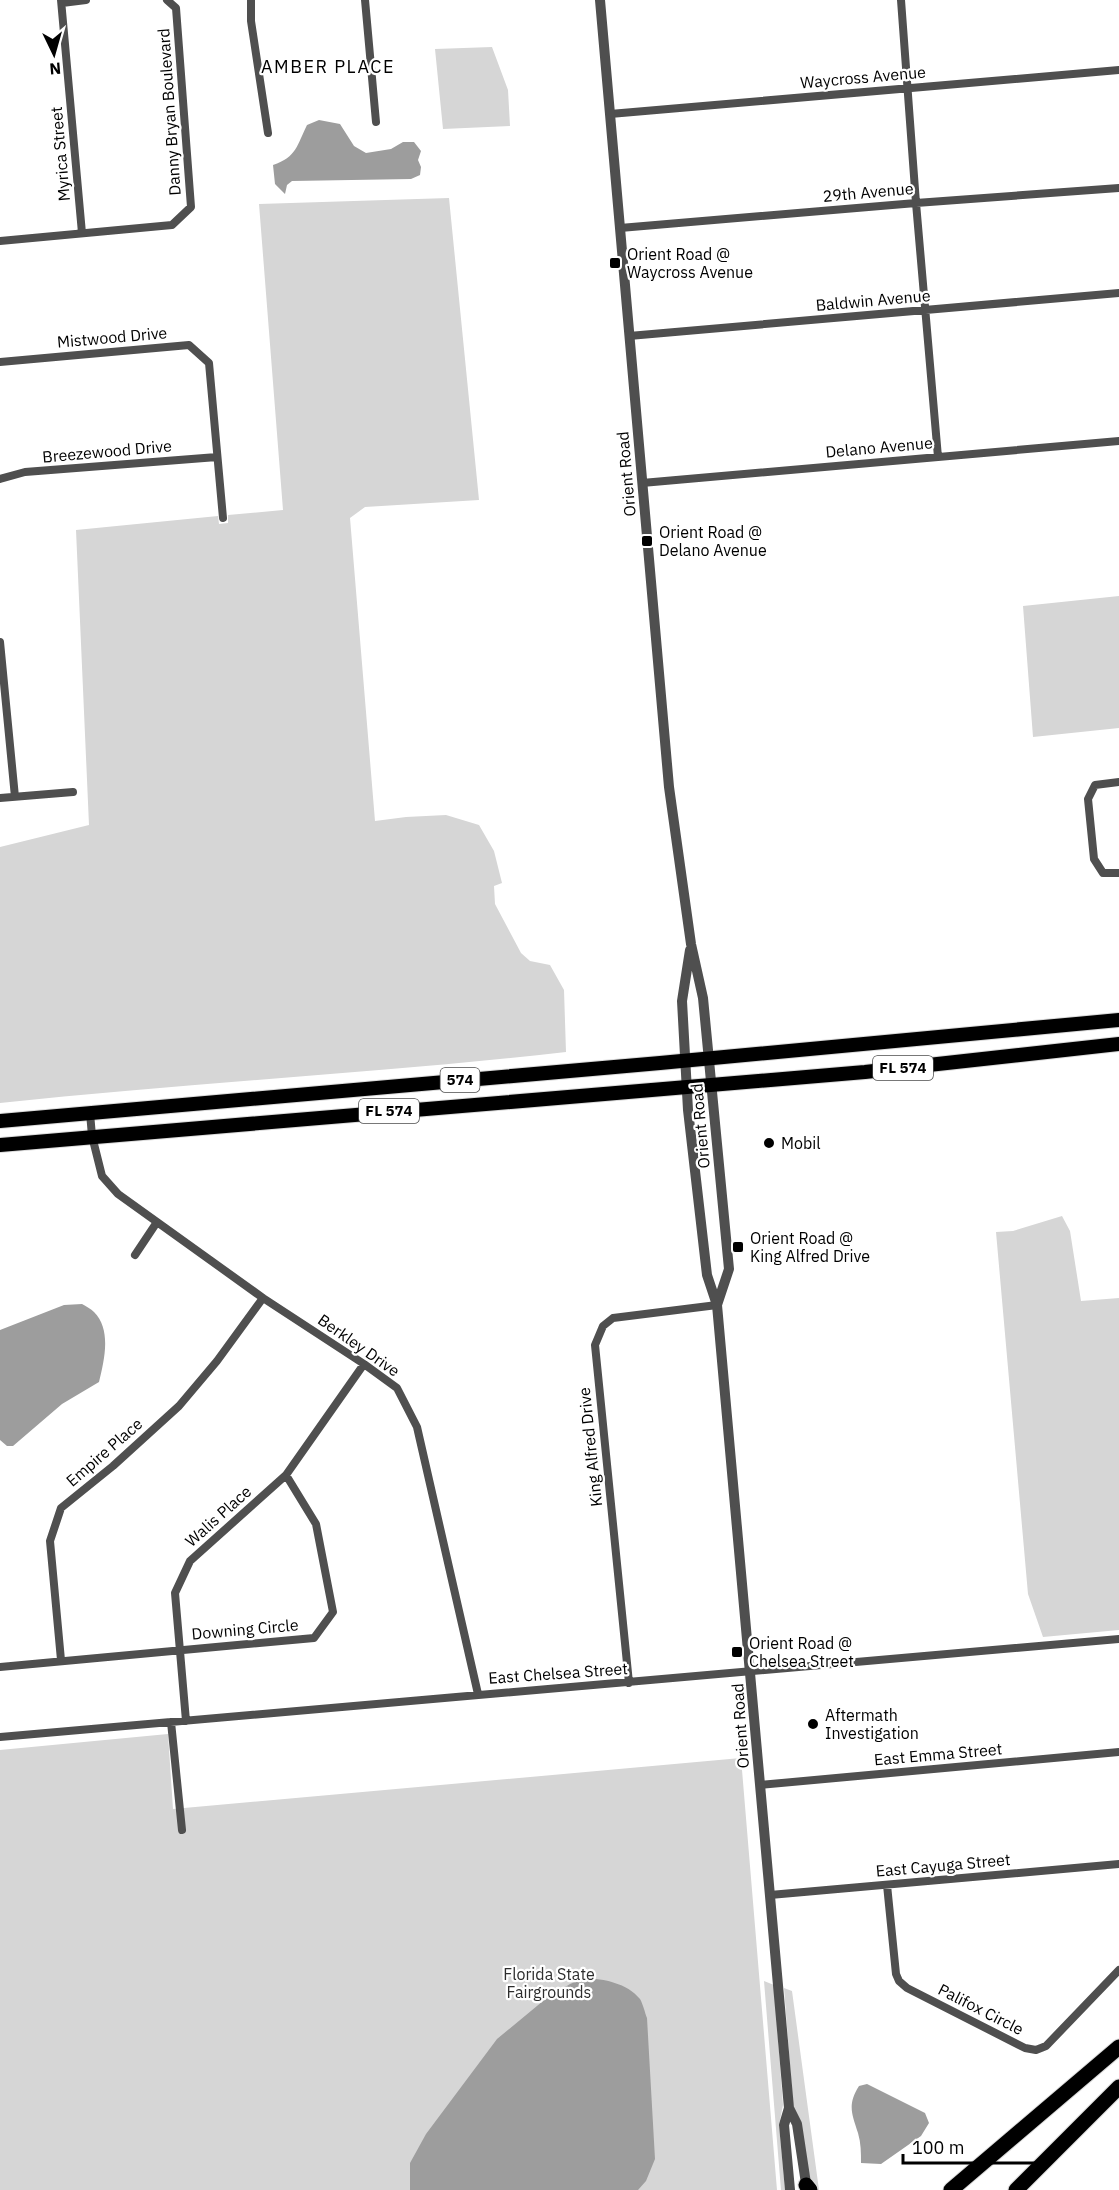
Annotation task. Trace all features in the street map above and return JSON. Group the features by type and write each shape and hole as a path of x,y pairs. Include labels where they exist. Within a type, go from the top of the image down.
{"highway":[{"path":"953,2190 1119,2047"},
{"path":"1016,2190 1119,2087"}],"main road":[{"name":"574","path":"0,1120 709,1059 1119,1020"},
{"name":"FL 574","path":"0,1145 865,1072 1119,1044"}],"street":[{"path":"62,1 86,0"},
{"name":"Danny Bryan Boulevard","path":"0,241 172,225 191,207 176,8 167,0"},
{"path":"251,0 251,21 267,133"},
{"path":"365,0 376,122"},
{"name":"Orient Road","path":"600,0 669,787 691,944 703,998 729,1269 717,1305"},
{"path":"902,0 916,203 938,457"},
{"name":"Myrica Street","path":"62,1 82,233"},
{"name":"Waycross Avenue","path":"610,114 1119,70"},
{"name":"29th Avenue","path":"620,228 1119,188"},
{"name":"Baldwin Avenue","path":"629,336 1119,293"},
{"name":"Mistwood Drive","path":"0,362 189,345 209,363 223,518"},
{"name":"Delano Avenue","path":"642,483 1119,441"},
{"name":"Breezewood Drive","path":"0,479 26,472 217,457"},
{"path":"0,642 15,797"},
{"path":"1119,782 1095,785 1088,799 1094,859 1103,873 1119,873"},
{"path":"0,798 73,792"},
{"name":"Orient Road","path":"691,944 682,1000 687,1087 707,1275 717,1305 729,1462 751,1672 789,2108 797,2124 808,2188"},
{"name":"Berkley Drive","path":"90,1113 92,1136 102,1176 118,1194 263,1298 397,1388 417,1427 478,1694"},
{"path":"135,1255 157,1222"},
{"name":"Empire Place","path":"61,1660 50,1541 61,1508 113,1466 179,1406 217,1361 263,1298"},
{"name":"King Alfred Drive","path":"629,1683 595,1345 603,1326 613,1318 717,1305"},
{"name":"Walis Place","path":"186,1720 175,1593 190,1561 286,1475 364,1364"},
{"name":"Downing Circle","path":"0,1667 314,1638 333,1612 316,1524 286,1475"},
{"name":"East Chelsea Street","path":"0,1737 1119,1639"},
{"path":"171,1722 182,1830"},
{"name":"East Emma Street","path":"760,1785 1119,1752"},
{"name":"East Cayuga Street","path":"770,1895 1119,1864"},
{"name":"Palifox Circle","path":"887,1885 896,1974 899,1981 907,1988 1025,2048 1036,2050 1046,2046 1119,1970"},
{"name":"Orient Road","path":"789,2108 784,2125 790,2190"}],"green space":[{"path":"492,47 508,90 510,126 443,129 435,49"},
{"path":"449,198 479,500 365,507 350,518 375,821 446,815 479,825 494,851 502,883 494,886 495,904 521,953 530,961 550,965 564,990 566,1052 0,1103 0,847 89,825 76,530 218,516 219,524 228,523 228,515 283,510 259,204"},
{"path":"1119,596 1119,728 1033,737 1023,606"},
{"path":"1062,1216 1070,1231 1081,1301 1119,1298 1119,1630 1043,1637 1028,1594 996,1232 1013,1231"},
{"name":"Florida State Fairgrounds","path":"168,1734 173,1809 741,1758 777,2190 0,2190 0,1750"},
{"path":"764,1981 774,1985 783,2105 779,2125 785,2190 781,2190"},
{"path":"784,1988 792,1991 819,2190 811,2182 793,2104"}],"shaded area":[{"path":"319,120 340,124 354,146 366,153 391,149 403,142 414,142 421,151 418,160 421,167 420,175 411,179 292,181 287,185 285,194 275,184 273,165 292,154 307,125"},
{"path":"82,1304 100,1319 105,1337 99,1382 62,1404 13,1446 7,1446 0,1440 0,1330 64,1305"},
{"path":"585,1978 607,1981 629,1989 640,1999 647,2018 655,2159 646,2181 638,2190 410,2190 410,2163 426,2134 497,2039 543,2001 570,1984"},
{"path":"867,2084 925,2113 929,2123 921,2136 881,2164 861,2163 860,2140 852,2104 859,2086"}],"place":[{"name":"Orient Road @ Waycross Avenue","path":"615,263"},
{"name":"Orient Road @ Delano Avenue","path":"647,541"},
{"name":"Mobil","path":"769,1143"},
{"name":"Orient Road @ King Alfred Drive","path":"738,1247"},
{"name":"Orient Road @ Chelsea Street","path":"737,1652"},
{"name":"Aftermath Investigation","path":"813,1724"}],"district":[{"name":"AMBER PLACE","path":"328,67"}]}
